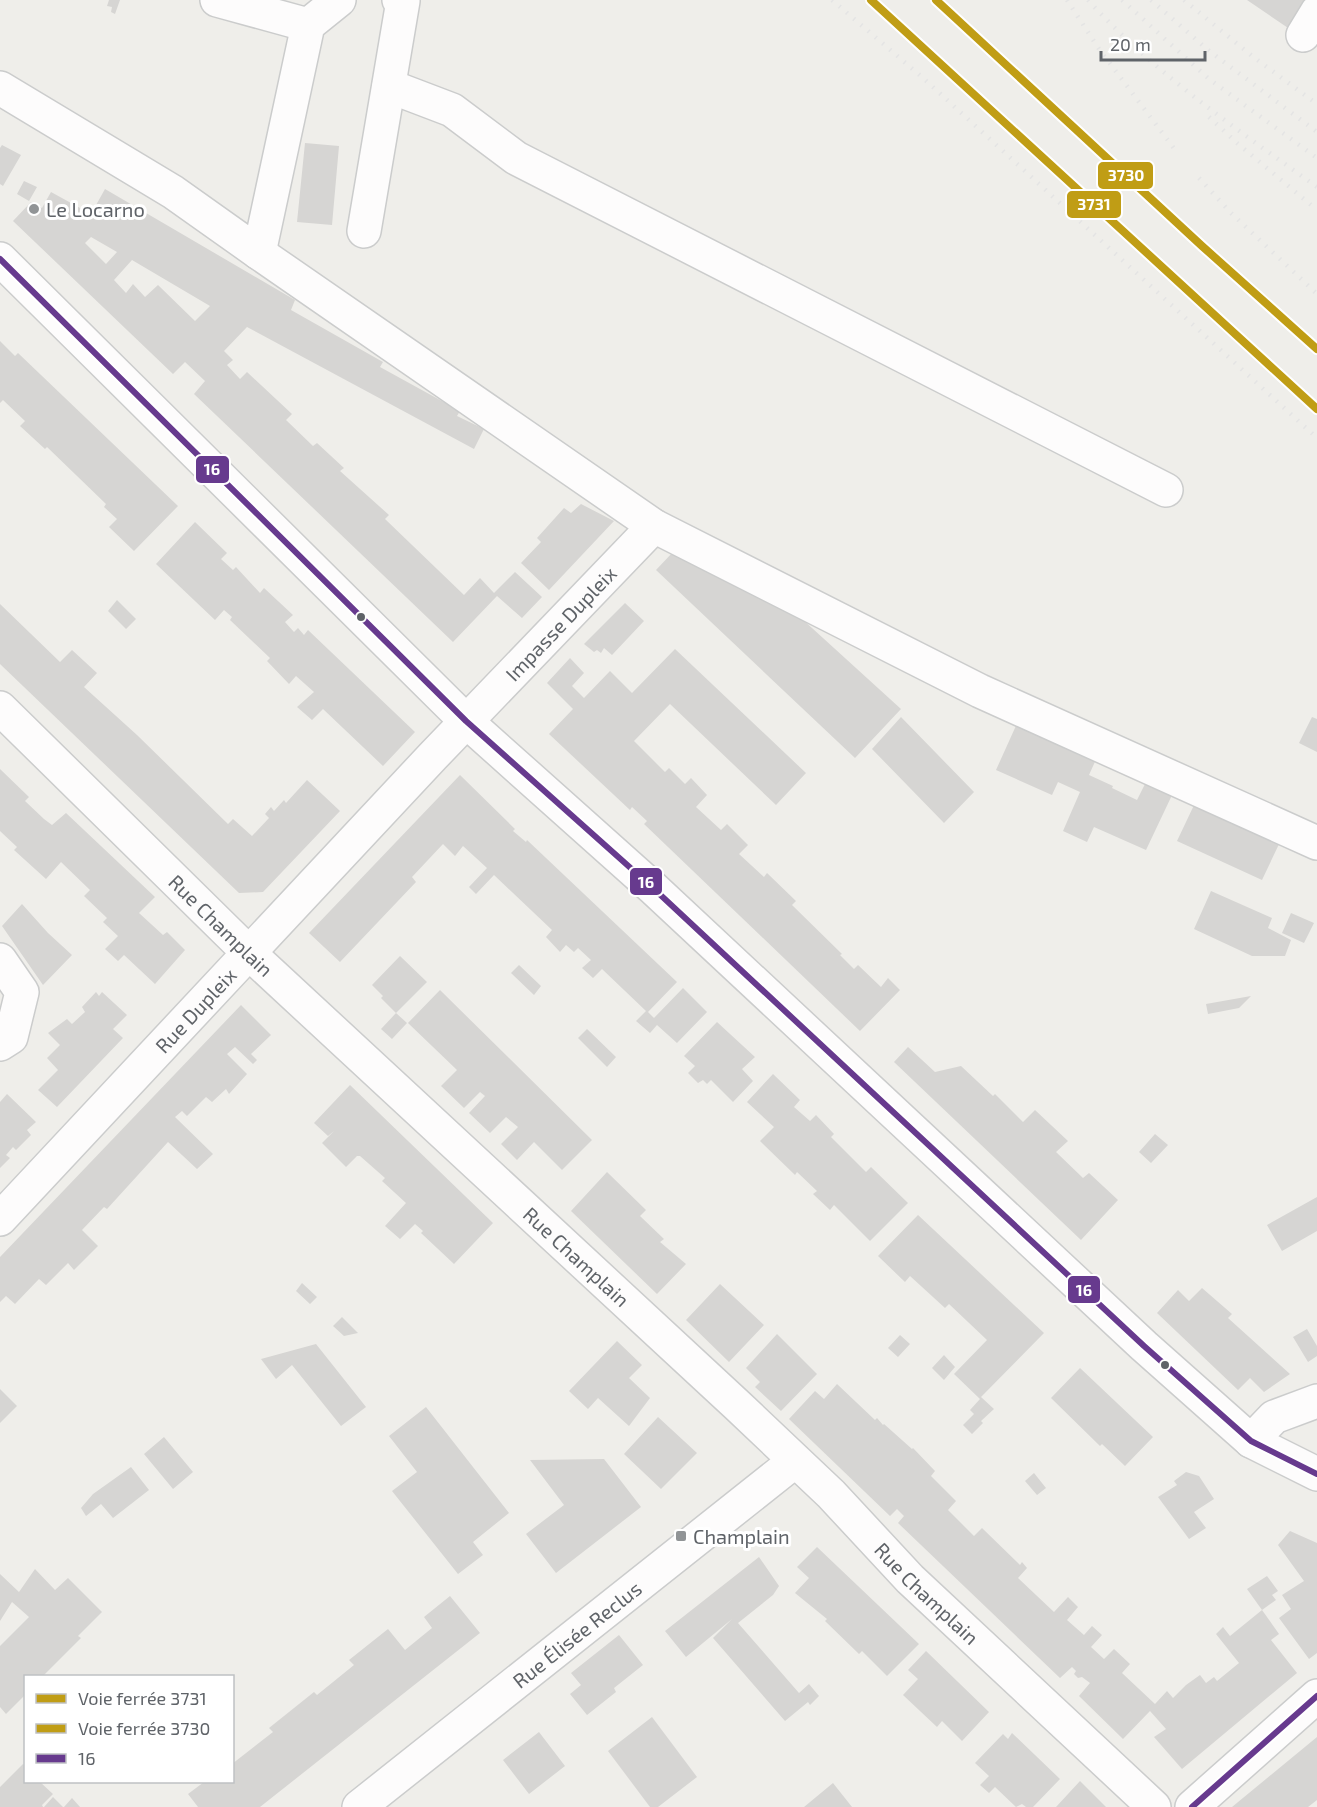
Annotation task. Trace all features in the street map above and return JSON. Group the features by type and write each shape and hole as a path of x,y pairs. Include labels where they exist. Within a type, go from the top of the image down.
{"street":[{"path":"217,0 308,25"},
{"path":"260,253 308,25 339,0"},
{"path":"364,231 402,0"},
{"path":"389,86 452,110 516,158 1166,490"},
{"path":"0,88 173,192 654,526 980,691 1317,843"},
{"path":"0,259 466,721 653,888 1144,1346 1251,1441 1317,1474"},
{"name":"Impasse Dupleix","path":"466,721 654,526"},
{"name":"Rue Champlain","path":"0,708 249,953 720,1389 831,1494 910,1579 1154,1807"},
{"name":"Rue Dupleix","path":"0,1219 466,721"},
{"path":"0,960 22,992 11,1037 0,1044"},
{"path":"1251,1441 1274,1417 1317,1401"},
{"name":"Rue Élisée Reclus","path":"359,1807 795,1461"},
{"path":"1192,1807 1317,1696"}],"building":[{"path":"109,0 120,0 115,14 111,12 112,7 107,6"},
{"path":"1247,0 1305,0 1310,6 1294,32"},
{"path":"305,143 339,146 332,225 297,222"},
{"path":"2,145 21,155 3,186 0,184 0,148"},
{"path":"24,181 37,187 29,201 17,194"},
{"path":"105,189 295,300 291,310 383,362 380,367 460,411 457,416 484,429 474,449 247,327 224,351 233,360 227,365 240,379 247,372 292,414 286,420 313,446 317,443 344,468 340,471 389,515 385,519 464,595 480,578 494,593 515,572 542,597 522,618 497,596 453,642 194,394 205,381 185,362 173,374 13,221 31,202 42,208 51,192 91,214","holes":["91,237 117,252 106,264 85,243","132,260 210,306 195,321 158,285 145,297 133,284 126,293 114,280"]},
{"path":"0,341 15,356 18,353 178,506 134,551 109,527 117,519 104,507 106,504 47,447 45,449 20,426 25,421 3,400 0,403"},
{"path":"581,504 614,521 549,590 521,563 541,542 537,538 564,508 571,513"},
{"path":"195,522 227,553 221,559 233,570 236,567 260,593 264,588 293,615 285,622 294,632 298,628 304,635 308,630 415,732 383,766 323,709 312,720 297,707 314,692 296,676 289,684 267,661 270,658 230,620 232,617 224,610 215,620 156,564"},
{"path":"673,552 801,618 901,709 855,758 656,570"},
{"path":"117,600 136,619 126,629 108,611"},
{"path":"625,603 644,621 612,655 604,648 601,653 597,650 594,652 584,644"},
{"path":"0,604 60,662 72,650 97,673 84,687 228,824 233,819 252,836 269,818 265,814 271,807 274,811 284,800 286,803 307,780 340,811 263,892 239,893 0,664"},
{"path":"675,649 806,773 776,805 670,704 634,741 665,772 669,768 685,784 691,778 707,795 696,807 721,830 727,824 748,845 739,854 764,877 767,873 796,901 792,905 842,954 840,955 854,969 858,965 881,987 888,978 900,990 860,1031 644,824 647,821 632,807 630,810 549,734 573,709 547,683 570,658 584,673 572,686 584,698 610,671 632,693"},
{"path":"901,717 974,792 944,823 872,749"},
{"path":"1312,717 1317,719 1317,752 1299,743"},
{"path":"1019,719 1098,755 1089,775 1113,786 1112,788 1137,800 1147,780 1173,793 1146,850 1094,827 1087,842 1063,831 1080,792 1058,782 1052,795 996,770"},
{"path":"0,769 29,797 25,801 44,819 52,825 66,813 155,897 139,913 163,935 167,932 185,950 155,984 124,955 118,961 105,949 118,936 103,922 107,918 84,896 90,890 61,862 46,879 14,850 17,847 0,831"},
{"path":"460,775 515,829 513,831 526,842 527,840 677,982 648,1012 654,1018 683,988 707,1012 677,1043 657,1025 650,1033 636,1021 646,1011 602,969 593,978 582,968 591,960 578,948 574,952 566,945 560,952 546,937 552,930 494,875 476,894 469,887 487,868 463,846 455,856 443,844 412,877 416,882 340,962 309,933"},
{"path":"1195,803 1280,842 1262,880 1177,841"},
{"path":"1211,891 1272,918 1268,928 1291,940 1285,956 1252,956 1194,929"},
{"path":"22,904 72,955 43,985 2,926"},
{"path":"1291,913 1314,923 1304,943 1282,933"},
{"path":"400,956 427,982 396,1013 372,985"},
{"path":"519,965 541,986 534,995 511,973"},
{"path":"440,990 592,1140 562,1170 534,1142 517,1160 501,1144 518,1127 506,1117 490,1133 469,1113 485,1096 480,1092 464,1108 441,1086 457,1070 408,1023"},
{"path":"96,992 99,996 102,992 127,1015 113,1029 123,1038 57,1107 38,1090 58,1070 47,1058 60,1045 48,1033 67,1019 72,1024 85,1012 82,1007"},
{"path":"1251,996 1239,1008 1208,1014 1206,1004"},
{"path":"241,1005 271,1035 251,1054 257,1060 253,1064 235,1047 227,1054 247,1074 229,1094 226,1089 212,1102 206,1097 187,1116 182,1111 175,1117 213,1154 197,1169 168,1142 107,1209 104,1207 82,1230 98,1246 74,1270 68,1263 46,1285 39,1279 15,1304 6,1296 0,1302 0,1257"},
{"path":"396,1013 407,1023 392,1039 381,1029"},
{"path":"717,1022 755,1057 742,1069 753,1081 733,1102 711,1080 707,1084 703,1080 698,1083 688,1073 695,1066 684,1056"},
{"path":"587,1029 616,1057 607,1067 578,1038"},
{"path":"908,1047 935,1072 961,1066 993,1096 995,1094 1023,1122 1035,1110 1068,1141 1056,1152 1083,1178 1089,1173 1118,1200 1081,1240 894,1062"},
{"path":"773,1074 800,1100 794,1107 810,1121 816,1115 834,1134 831,1137 866,1172 871,1167 908,1203 870,1241 834,1205 830,1210 813,1194 817,1191 797,1172 795,1175 760,1141 774,1127 747,1102"},
{"path":"350,1085 493,1223 454,1264 421,1233 423,1231 415,1224 400,1239 385,1226 406,1203 382,1181 385,1178 360,1156 357,1156 346,1167 322,1143 334,1131 328,1136 314,1123"},
{"path":"7,1094 36,1122 27,1130 31,1135 16,1150 13,1147 6,1155 10,1158 0,1168 0,1102"},
{"path":"1155,1134 1168,1145 1151,1163 1139,1152"},
{"path":"607,1172 646,1210 640,1216 664,1239 660,1242 686,1264 657,1294 571,1211"},
{"path":"1317,1197 1317,1231 1282,1251 1267,1225"},
{"path":"918,1215 1044,1333 981,1397 994,1409 981,1421 983,1423 972,1434 963,1425 974,1414 970,1410 980,1399 954,1374 987,1340 949,1304 945,1308 910,1276 905,1282 878,1256"},
{"path":"302,1283 317,1297 310,1304 296,1291"},
{"path":"720,1284 764,1325 729,1362 686,1320"},
{"path":"1202,1288 1232,1314 1228,1318 1290,1374 1264,1392 1250,1378 1238,1390 1157,1313 1178,1290 1189,1301"},
{"path":"342,1317 358,1333 344,1336 333,1326"},
{"path":"1307,1329 1317,1346 1317,1356 1308,1362 1293,1337"},
{"path":"777,1334 817,1374 781,1411 755,1387 760,1382 746,1368"},
{"path":"900,1335 910,1344 898,1357 888,1348"},
{"path":"617,1341 642,1365 629,1378 650,1398 629,1426 598,1398 588,1409 569,1391"},
{"path":"316,1344 366,1407 341,1426 292,1365 276,1379 261,1359"},
{"path":"944,1355 955,1367 944,1380 932,1368"},
{"path":"1080,1368 1153,1437 1125,1466 1102,1444 1100,1446 1051,1398"},
{"path":"837,1384 875,1420 877,1418 913,1448 935,1471 931,1476 956,1501 948,1510 974,1536 982,1528 1020,1565 1022,1562 1027,1568 1018,1578 1054,1612 1068,1597 1078,1607 1067,1620 1084,1635 1092,1626 1102,1635 1091,1647 1104,1659 1114,1649 1130,1664 1122,1673 1155,1704 1167,1691 1173,1698 1200,1675 1206,1683 1214,1677 1217,1681 1239,1663 1216,1634 1223,1627 1230,1636 1262,1610 1279,1634 1271,1640 1297,1673 1182,1769 1154,1737 1166,1729 1150,1711 1123,1739 1079,1696 1090,1683 1082,1677 1078,1678 1072,1667 1060,1678 898,1523 904,1516 897,1509 890,1516 789,1419 815,1391 824,1399"},
{"path":"0,1389 17,1406 0,1423"},
{"path":"426,1407 509,1513 473,1542 483,1555 458,1574 392,1491 417,1472 389,1436"},
{"path":"658,1417 697,1453 661,1489 624,1454"},
{"path":"164,1437 193,1472 173,1489 144,1454"},
{"path":"604,1459 641,1507 556,1573 526,1534 564,1505 530,1460"},
{"path":"131,1467 149,1490 113,1518 101,1504 86,1516 81,1508 93,1494"},
{"path":"1186,1472 1199,1476 1214,1499 1194,1512 1206,1528 1189,1539 1158,1497 1177,1485 1174,1481"},
{"path":"1034,1473 1046,1488 1037,1495 1025,1481"},
{"path":"1290,1531 1317,1543 1317,1653 1309,1659 1279,1618 1291,1609 1282,1595 1304,1581 1278,1545"},
{"path":"817,1547 919,1644 887,1676 862,1651 859,1654 825,1621 827,1619 795,1593 809,1578 797,1567"},
{"path":"759,1557 779,1586 773,1595 738,1623 799,1693 809,1684 819,1696 810,1705 808,1702 785,1721 713,1638 732,1619 686,1657 665,1631"},
{"path":"35,1569 55,1590 68,1578 102,1612 78,1636 81,1638 44,1675 24,1675 24,1696 6,1714 0,1707 0,1646 29,1617 12,1602 0,1621 0,1574 19,1592"},
{"path":"1267,1576 1278,1591 1272,1595 1276,1600 1262,1610 1247,1589"},
{"path":"450,1596 480,1633 260,1807 198,1807 188,1794 203,1783 234,1783 234,1762 273,1732 269,1728 314,1692 317,1695 354,1665 349,1660 388,1629 405,1650 432,1628 424,1617"},
{"path":"619,1635 643,1665 614,1688 616,1692 587,1715 570,1694 581,1685 571,1673"},
{"path":"926,1651 989,1712 962,1741 942,1721 937,1727 903,1695 918,1679 908,1670"},
{"path":"652,1717 697,1777 658,1807 650,1807 608,1751"},
{"path":"539,1732 565,1766 529,1794 503,1760"},
{"path":"1012,1733 1060,1779 1033,1807 1026,1807 1022,1804 1016,1807 995,1787 989,1793 980,1785 989,1776 975,1763 1003,1734 1008,1739"},
{"path":"1317,1737 1317,1800 1308,1807 1232,1807"},
{"path":"23,1764 24,1783 41,1783 53,1794 42,1805 43,1807 0,1807 0,1787"},
{"path":"1080,1781 1106,1807 1056,1807"},
{"path":"833,1783 852,1807 804,1807"},
{"path":"53,1797 63,1807 44,1807"},
{"path":"72,1798 80,1807 64,1807"}],"railway":[{"path":"832,0 923,78 1317,438"},
{"path":"1067,0 1099,49 1176,151"},
{"path":"1088,0 1141,52 1198,100 1317,187"},
{"path":"1122,0 1209,79 1317,158"},
{"path":"1151,0 1208,50 1317,132"},
{"path":"1184,0 1252,56 1317,104"},
{"path":"1209,117 1317,210"},
{"path":"1199,178 1231,213 1317,294"}],"rail line":[{"name":"3731","path":"871,0 1317,409"},
{"name":"3730","path":"936,0 1317,349"}],"transit line":[{"name":"16","path":"0,259 466,721 653,888 1144,1346 1251,1441 1317,1474"},
{"name":"16","path":"1192,1807 1317,1696"}],"place":[{"name":"Le Locarno","path":"34,209"},
{"name":"Champlain","path":"681,1536"}]}
